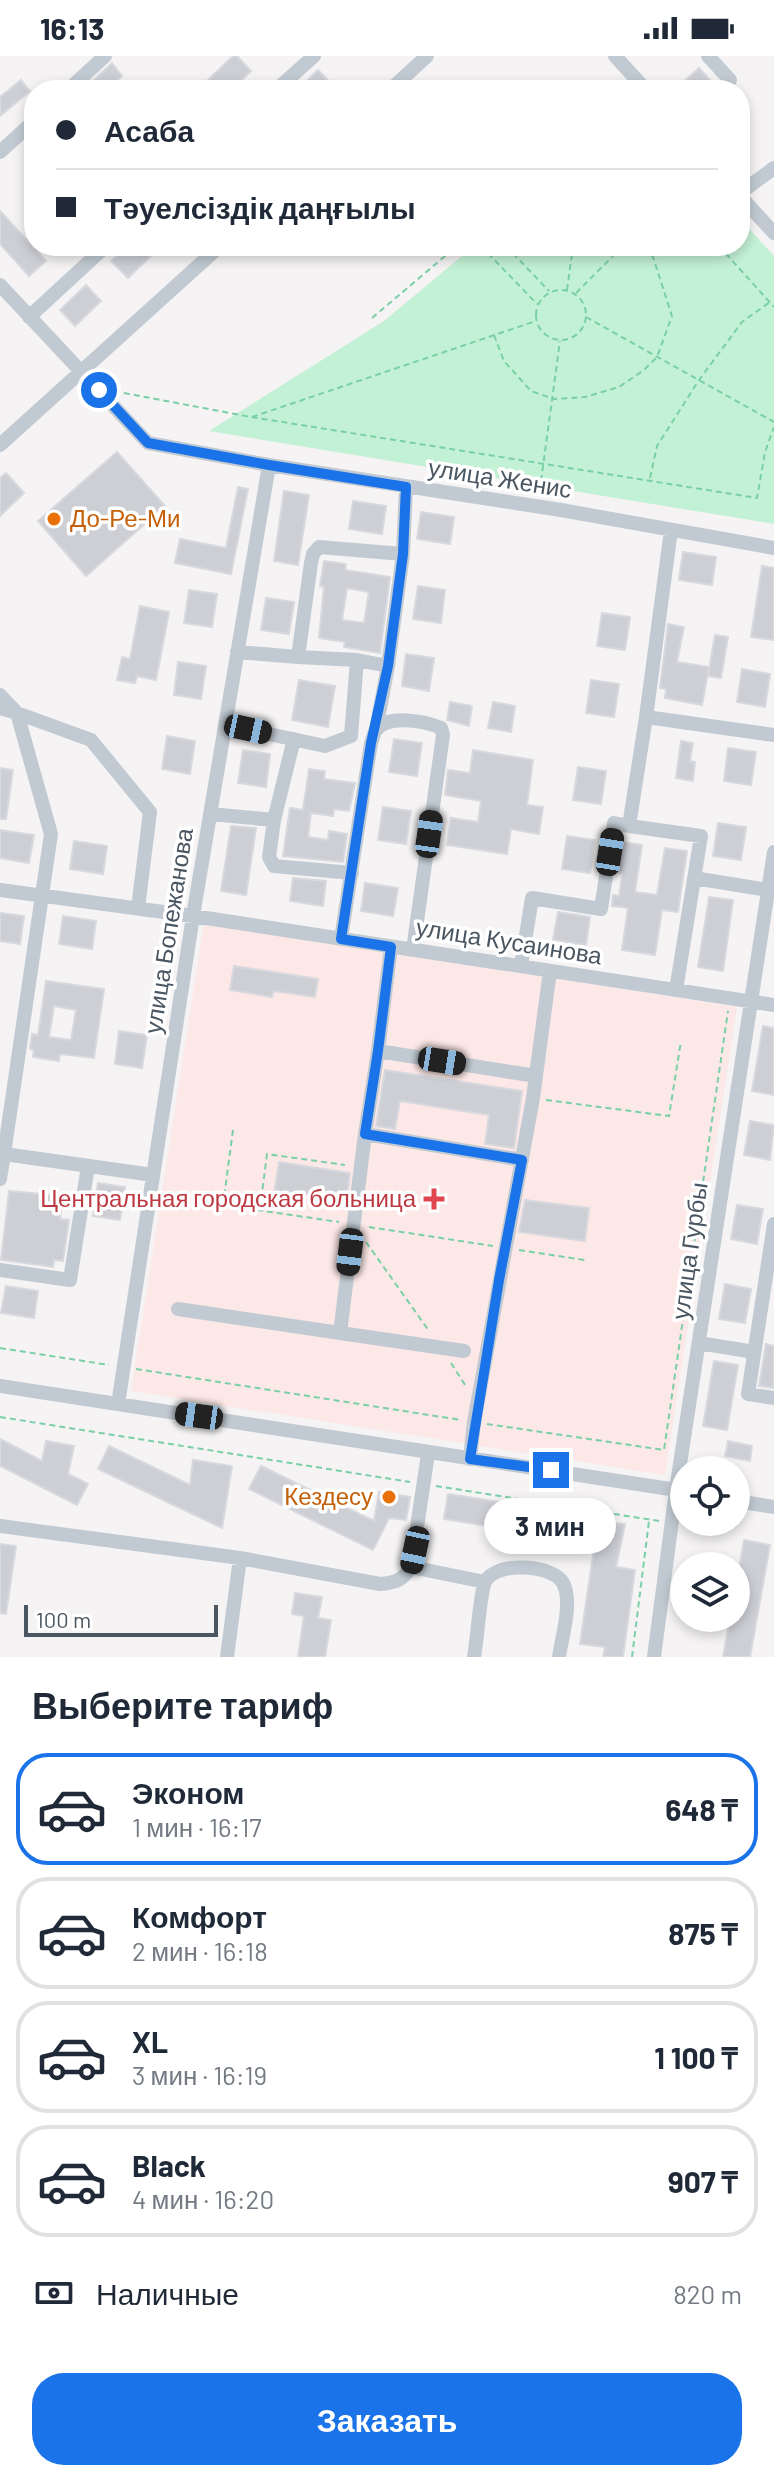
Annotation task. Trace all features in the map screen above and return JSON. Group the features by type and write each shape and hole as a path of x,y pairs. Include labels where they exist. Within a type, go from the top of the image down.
{"street":[{"path":"79,80 105,56"},
{"path":"287,80 314,56"},
{"path":"401,80 427,56"},
{"path":"615,56 637,80"},
{"path":"708,56 730,80"},
{"path":"0,152 24,130"},
{"path":"750,186 774,168"},
{"path":"750,205 774,233"},
{"path":"29,317 95,256"},
{"path":"0,445 209,256"},
{"name":"улица Женис","path":"0,285 148,443 774,548"},
{"name":"улица Бопежанова","path":"118,1404 193,916 269,465"},
{"path":"341,939 371,743 388,666 403,554 406,487"},
{"path":"629,826 671,530"},
{"path":"298,657 311,563 319,547 403,554"},
{"path":"237,652 357,660 388,666"},
{"path":"226,725 325,746 351,736 357,660"},
{"path":"0,695 17,713 51,834 0,1179"},
{"path":"0,708 91,740 150,812 138,908"},
{"path":"646,717 774,735"},
{"path":"376,730 386,723 400,720 434,725 441,728 443,735 413,950"},
{"path":"294,739 274,820 269,857 274,866 352,873"},
{"path":"210,814 274,820"},
{"path":"521,966 532,898 601,909 614,823 701,836 676,990"},
{"name":"улица Гурбы","path":"684,1456 749,1001 774,852"},
{"path":"694,878 768,890"},
{"name":"улица Кусаинова","path":"0,890 193,916 774,1005"},
{"path":"340,1333 391,947"},
{"path":"470,1459 504,1248 533,1098 550,971"},
{"path":"378,1051 536,1076"},
{"path":"365,1134 522,1160"},
{"path":"4,1154 153,1175"},
{"path":"0,1270 70,1280 88,1166"},
{"path":"774,1224 748,1394 774,1398"},
{"path":"178,1309 464,1351"},
{"path":"699,1343 754,1352"},
{"path":"0,1386 670,1489"},
{"path":"0,1526 240,1558 380,1584 391,1583 404,1578 411,1567 428,1454"},
{"path":"750,1503 774,1507"},
{"name":"улица Гурбы","path":"654,1657 670,1536"},
{"path":"227,1657 240,1558"},
{"path":"411,1567 485,1582"},
{"path":"474,1657 485,1582 505,1567 550,1572 565,1585 567,1603 559,1657"}],"path":[{"path":"372,318 445,256"},
{"path":"491,256 538,304"},
{"path":"516,256 550,292"},
{"path":"567,291 572,256"},
{"path":"575,294 613,256"},
{"path":"494,335 504,361 531,391 554,399 585,397 619,387 657,357 672,316 652,256"},
{"path":"728,256 774,307"},
{"path":"550,292 575,294 586,317 582,329 576,335 560,340 546,335 536,321 538,304 550,292"},
{"path":"650,479 657,446 699,380 742,322 770,302"},
{"path":"586,317 774,422"},
{"path":"251,417 536,321"},
{"path":"541,481 560,340"},
{"path":"124,393 251,417 757,498 765,452 774,427"},
{"path":"0,1348 664,1450 730,998"},
{"path":"533,1098 669,1116 681,1041"},
{"path":"233,1130 223,1205 585,1260"},
{"path":"260,1210 267,1154 361,1167"},
{"path":"353,1225 441,1348 477,1405"},
{"path":"0,1417 670,1524"},
{"path":"632,1657 649,1520"}],"shaded area":[{"name":"Центральная городская больница","path":"204,923 737,1007 665,1475 131,1391"}],"green space":[{"path":"750,230 774,256 774,524 209,431 384,321 462,256 750,256"}],"building":[{"path":"233,56 237,56 251,71 242,80 208,80"},
{"path":"112,63 122,76 117,80 94,80"},
{"path":"699,68 710,80 686,80"},
{"path":"318,70 328,80 308,80"},
{"path":"21,80 24,84 24,96 0,116 0,97"},
{"path":"0,211 24,237 24,256 41,256 46,261 29,276 0,244"},
{"path":"116,256 151,256 128,278 111,261"},
{"path":"86,285 101,301 75,326 60,310"},
{"path":"117,452 165,506 86,576 38,521"},
{"path":"6,473 24,493 0,516 0,478"},
{"path":"238,487 248,489 231,574 175,563 180,539 226,548"},
{"path":"284,491 309,495 298,565 274,561"},
{"path":"353,501 386,506 382,534 349,529"},
{"path":"421,512 454,517 450,544 417,539"},
{"path":"683,552 716,557 712,585 679,580"},
{"path":"324,561 346,564 345,570 390,577 380,653 344,647 345,642 319,638 324,587 320,586","holes":["347,588 369,592 364,623 342,620"]},
{"path":"762,566 774,568 774,640 751,637"},
{"path":"418,586 445,590 441,623 413,619"},
{"path":"189,590 217,594 212,627 184,623"},
{"path":"266,598 294,602 289,634 261,630"},
{"path":"140,606 169,612 156,680 137,676 135,683 117,680 122,657 130,659"},
{"path":"602,613 630,617 625,650 597,646"},
{"path":"668,624 684,627 677,662 709,667 702,705 665,698 666,689 660,688"},
{"path":"715,635 728,637 721,678 708,676"},
{"path":"406,654 434,658 429,691 402,686"},
{"path":"178,662 206,666 201,699 174,695"},
{"path":"742,669 770,674 765,707 737,702"},
{"path":"299,680 335,686 328,727 292,720"},
{"path":"591,680 619,684 614,717 586,713"},
{"path":"450,702 472,706 469,726 447,720"},
{"path":"493,702 515,706 511,732 488,728"},
{"path":"167,736 195,741 190,774 162,769"},
{"path":"394,739 422,743 417,776 389,772"},
{"path":"681,741 693,743 690,761 695,762 693,781 676,778"},
{"path":"728,748 756,752 751,785 724,781"},
{"path":"243,750 270,754 266,787 238,783"},
{"path":"473,750 533,760 527,805 543,807 539,834 511,829 507,854 447,845 451,818 478,822 481,801 445,795 448,770 470,773"},
{"path":"578,767 606,771 601,804 573,800"},
{"path":"0,768 13,770 6,819 0,819"},
{"path":"309,769 325,771 324,779 355,783 349,811 334,809 333,816 311,813 308,837 328,840 329,831 347,834 343,862 283,856 290,808 303,810"},
{"path":"383,807 411,811 406,844 378,840"},
{"path":"718,823 746,827 741,860 713,856"},
{"path":"231,826 256,828 246,895 221,891"},
{"path":"0,830 34,835 29,863 0,858"},
{"path":"567,836 595,840 590,873 562,869"},
{"path":"74,841 107,846 103,874 70,869"},
{"path":"623,842 642,845 635,892 657,895 665,848 687,851 678,912 662,910 655,955 622,950 628,908 612,906 613,895 619,896 622,874 618,873"},
{"path":"293,878 326,881 323,906 290,901"},
{"path":"365,883 398,888 393,916 361,911"},
{"path":"709,897 733,900 723,971 698,967"},
{"path":"558,912 590,917 586,945 553,940"},
{"path":"0,913 24,916 20,944 0,941"},
{"path":"63,916 96,921 92,949 59,944"},
{"path":"234,966 318,979 315,997 274,991 272,997 230,990"},
{"path":"46,981 104,989 94,1058 60,1054 59,1061 33,1057 34,1050 30,1049 32,1034 38,1035","holes":["54,1006 76,1010 71,1040 49,1037"]},
{"path":"763,1026 774,1028 774,1095 752,1091"},
{"path":"119,1031 147,1035 142,1068 115,1064"},
{"path":"385,1070 522,1091 514,1148 485,1144 489,1115 400,1101 395,1129 376,1126"},
{"path":"750,1121 774,1125 770,1160 744,1155"},
{"path":"279,1162 350,1173 346,1204 326,1202 327,1198 297,1193 296,1197 274,1194"},
{"path":"98,1183 125,1187 120,1220 93,1216"},
{"path":"9,1191 63,1196 60,1219 69,1220 63,1261 54,1260 53,1267 1,1260"},
{"path":"525,1200 589,1208 585,1241 519,1232"},
{"path":"737,1205 763,1209 757,1244 731,1239"},
{"path":"725,1284 751,1289 745,1323 719,1319"},
{"path":"6,1286 38,1291 34,1318 1,1313"},
{"path":"766,1344 774,1346 774,1388 759,1386"},
{"path":"714,1361 738,1365 727,1430 703,1426"},
{"path":"0,1439 42,1461 46,1441 74,1446 68,1474 88,1484 77,1505 0,1466"},
{"path":"728,1441 752,1446 750,1461 750,1456 725,1456"},
{"path":"109,1446 190,1485 193,1460 232,1466 222,1528 98,1469"},
{"path":"261,1466 374,1521 379,1492 410,1497 406,1520 389,1518 373,1550 249,1489"},
{"path":"448,1494 578,1514 574,1540 444,1519"},
{"path":"598,1521 625,1524 616,1567 635,1570 623,1657 603,1657 605,1647 580,1644"},
{"path":"744,1540 770,1545 750,1657 723,1657 727,1632 750,1632 750,1552 742,1552"},
{"path":"0,1544 16,1546 6,1614 0,1613"},
{"path":"295,1593 322,1597 318,1618 331,1620 325,1657 298,1657 304,1616 292,1614"}],"place":[{"name":"До-Ре-Ми","path":"54,519"},
{"name":"Центральная городская больница","path":"434,1199"},
{"name":"Кездесу","path":"389,1497"}],"route":[{"path":"99,390 148,443 406,487 403,554 388,666 371,743 341,939 391,947 365,1134 522,1160 470,1459 551,1470"}]}
